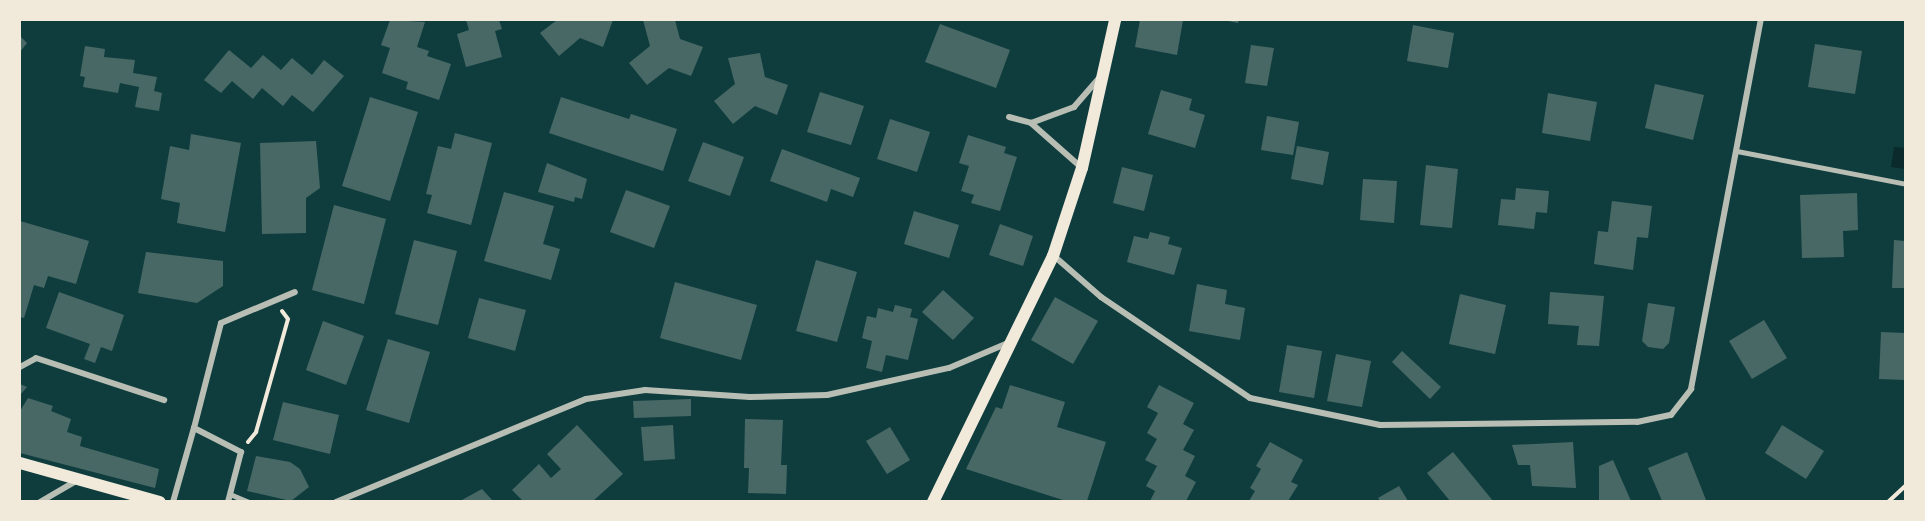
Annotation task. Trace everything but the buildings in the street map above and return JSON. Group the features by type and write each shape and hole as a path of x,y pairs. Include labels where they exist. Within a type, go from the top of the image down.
{"main road":[{"path":"933,501 1053,256 1082,168 1107,69 1115,20"},
{"path":"20,463 76,481 160,501"}],"street":[{"path":"1053,256 1101,297 1250,398 1380,425 1637,422 1671,415 1691,389 1761,20"},
{"path":"1031,123 1074,107 1107,69"},
{"path":"1009,117 1031,123 1082,168"},
{"path":"173,501 221,323 294,292"},
{"path":"336,501 586,399 645,390 750,397 827,395 949,368 1009,342"},
{"path":"20,367 36,358 164,400"},
{"path":"194,428 241,452 229,498"},
{"path":"40,501 76,481"}],"lane":[{"path":"1737,151 1905,184"},
{"path":"229,498 249,501"}],"path":[{"path":"241,452 256,432 288,319 274,300"},
{"path":"1888,501 1905,485"}],"water":[{"path":"1894,147 1905,148 1905,169 1891,167"}]}
